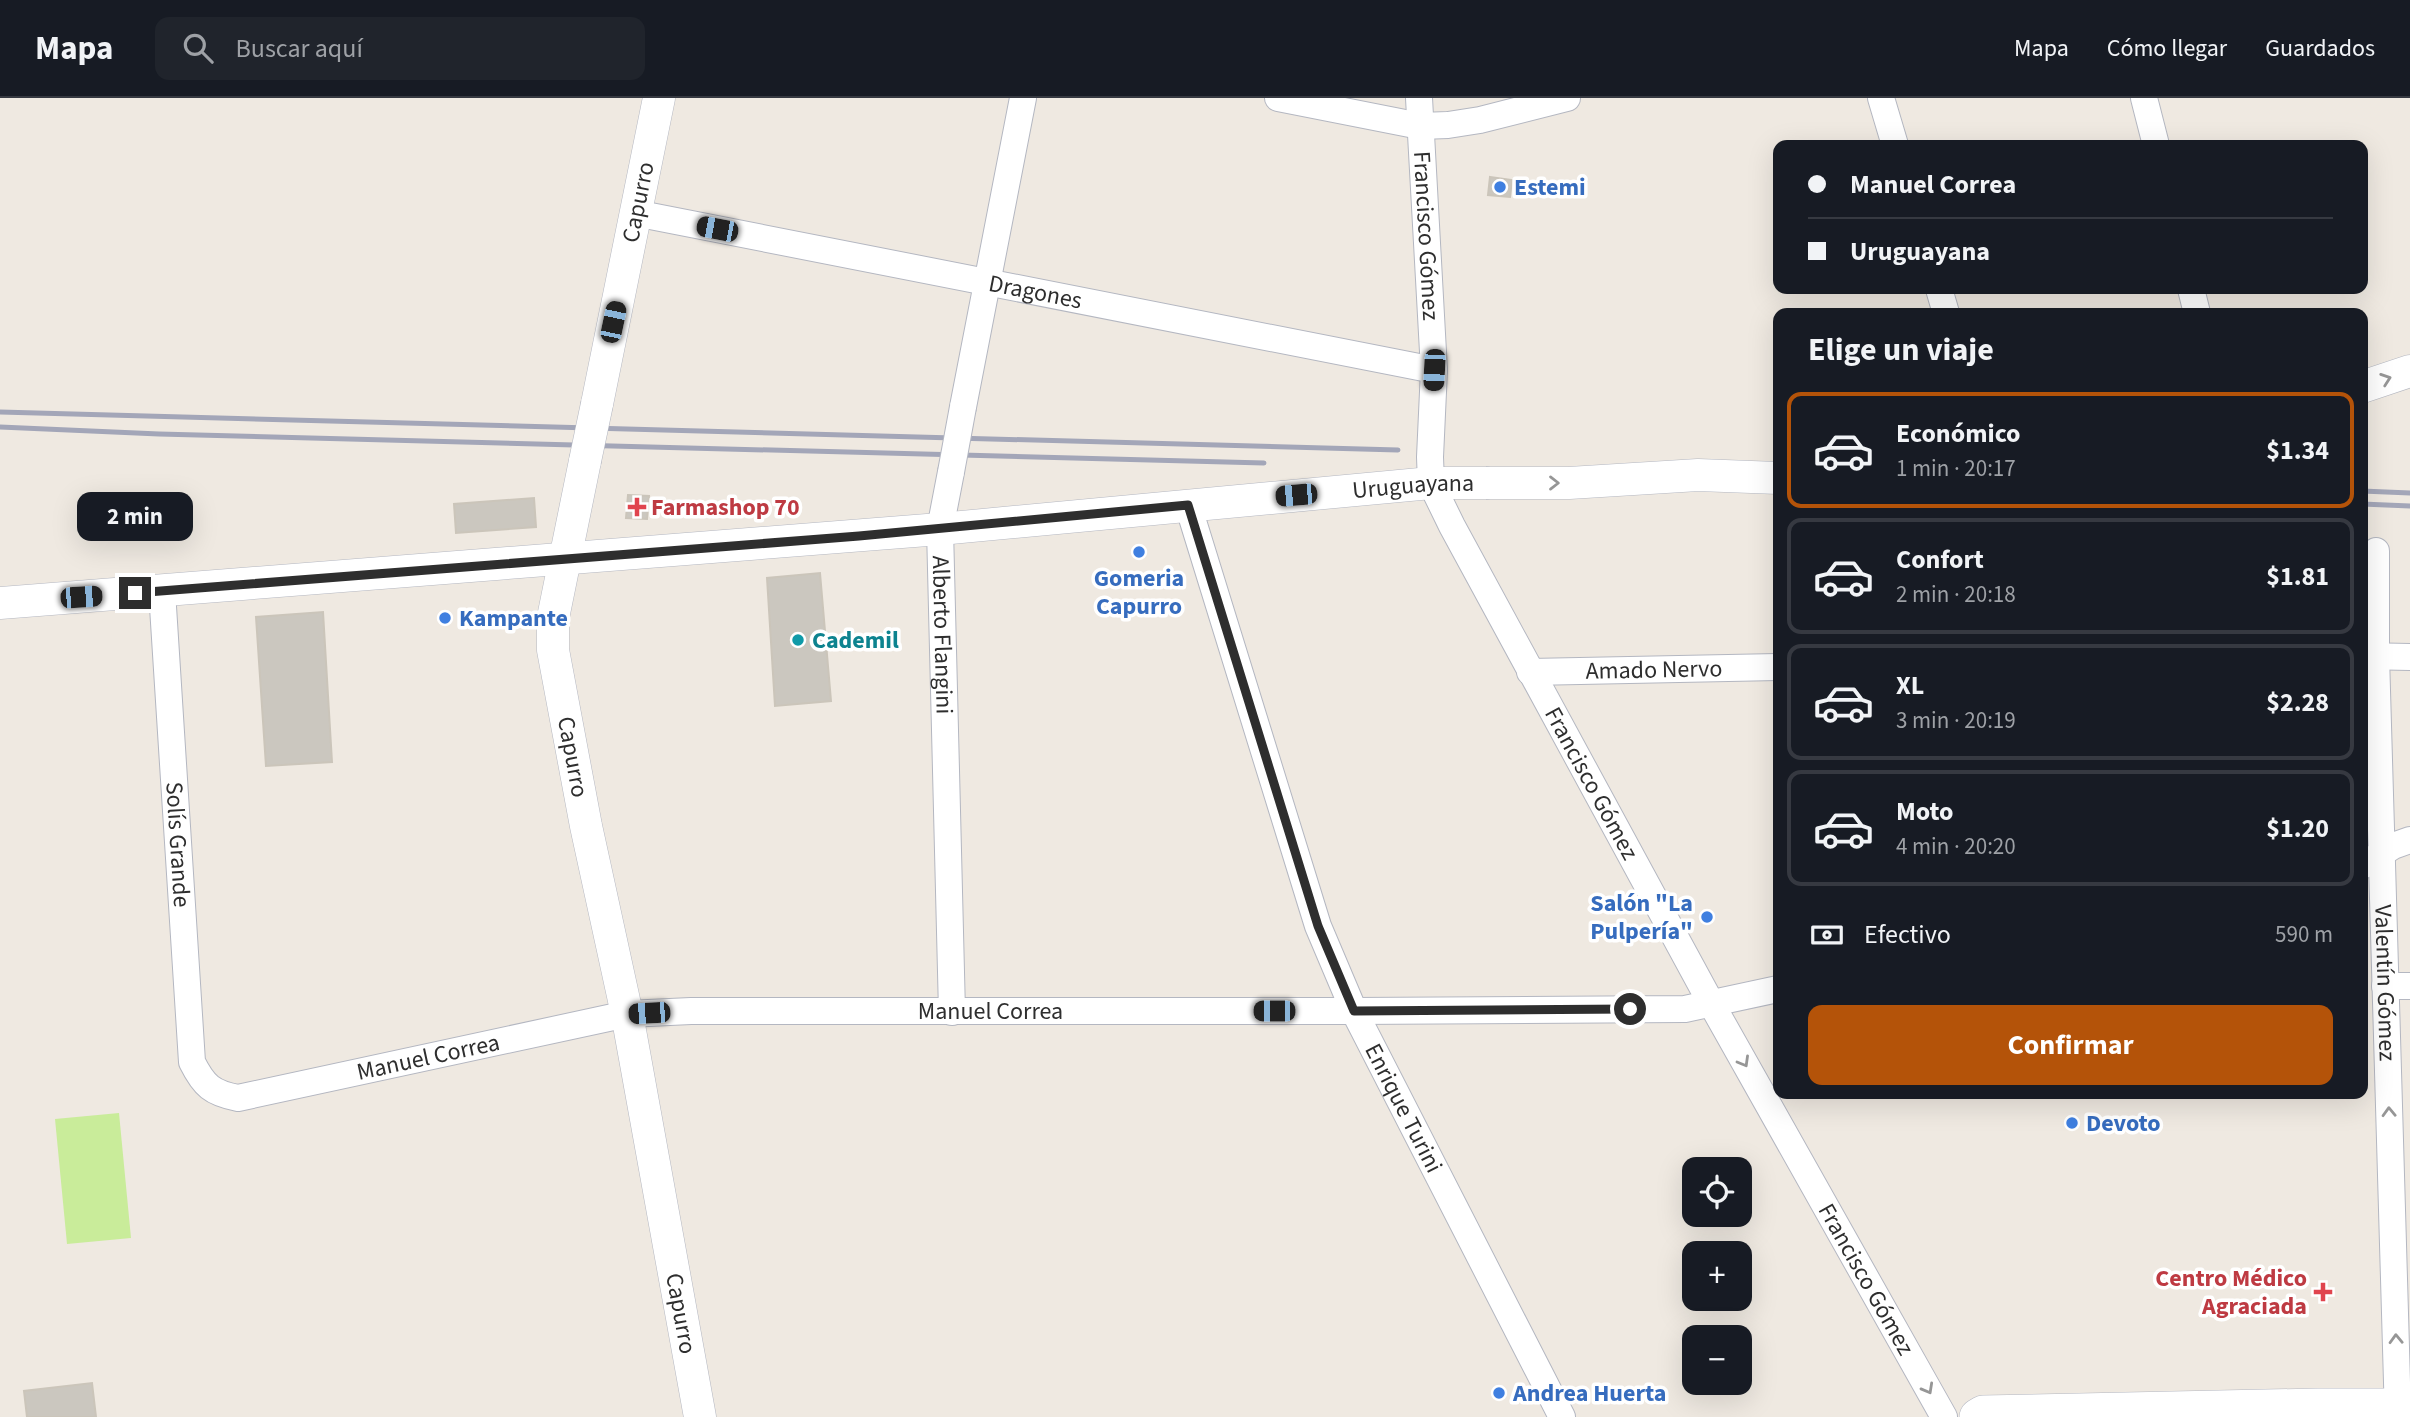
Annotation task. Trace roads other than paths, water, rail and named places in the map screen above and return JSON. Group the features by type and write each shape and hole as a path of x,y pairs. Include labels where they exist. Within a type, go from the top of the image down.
{"main road":[{"path":"1978,1417 2318,1406 2402,1411"}],"street":[{"name":"Capurro","path":"659,98 564,560 553,618 553,650 586,826 627,1014 700,1417"},
{"name":"Alberto Flangini","path":"952,1012 940,529 1023,98"},
{"path":"1278,98 1420,126 1480,120 1567,98"},
{"name":"Francisco Gómez","path":"1419,98 1434,370 1431,483 1530,672 1711,1003 1944,1417"},
{"path":"1881,98 1894,140"},
{"path":"2144,98 2155,140"},
{"name":"Dragones","path":"635,213 1434,370"},
{"path":"2368,385 2410,371"},
{"name":"Uruguayana","path":"0,603 940,529 1431,483 1569,483 1698,475 1773,478"},
{"name":"Enrique Turini","path":"1188,505 1318,926 1354,1011 1562,1417"},
{"name":"Valentín Gómez","path":"2376,551 2369,656 2372,861 2397,986 2402,1411"},
{"name":"Solís Grande","path":"162,592 192,1062 200,1078 211,1090"},
{"path":"2369,656 2410,657"},
{"name":"Amado Nervo","path":"1530,672 1773,667"},
{"path":"2372,861 2393,846 2410,840"},
{"name":"Manuel Correa","path":"211,1090 238,1098 627,1014 691,1011 1685,1009 1773,990"}],"railway":[{"path":"0,412 1398,450"},
{"path":"0,427 159,434 1264,463"},
{"path":"2368,491 2410,493"},
{"path":"2368,504 2410,506"}],"place":[{"name":"Estemi","path":"1500,187"},
{"name":"Farmashop 70","path":"637,507"},
{"name":"Gomeria Capurro","path":"1139,552"},
{"name":"Kampante","path":"445,618"},
{"name":"Cademil","path":"798,640"},
{"name":"Salón \"La Pulpería\"","path":"1707,917"},
{"name":"Devoto","path":"2072,1123"},
{"name":"Centro Médico Agraciada","path":"2323,1292"},
{"name":"Andrea Huerta","path":"1499,1393"}]}
